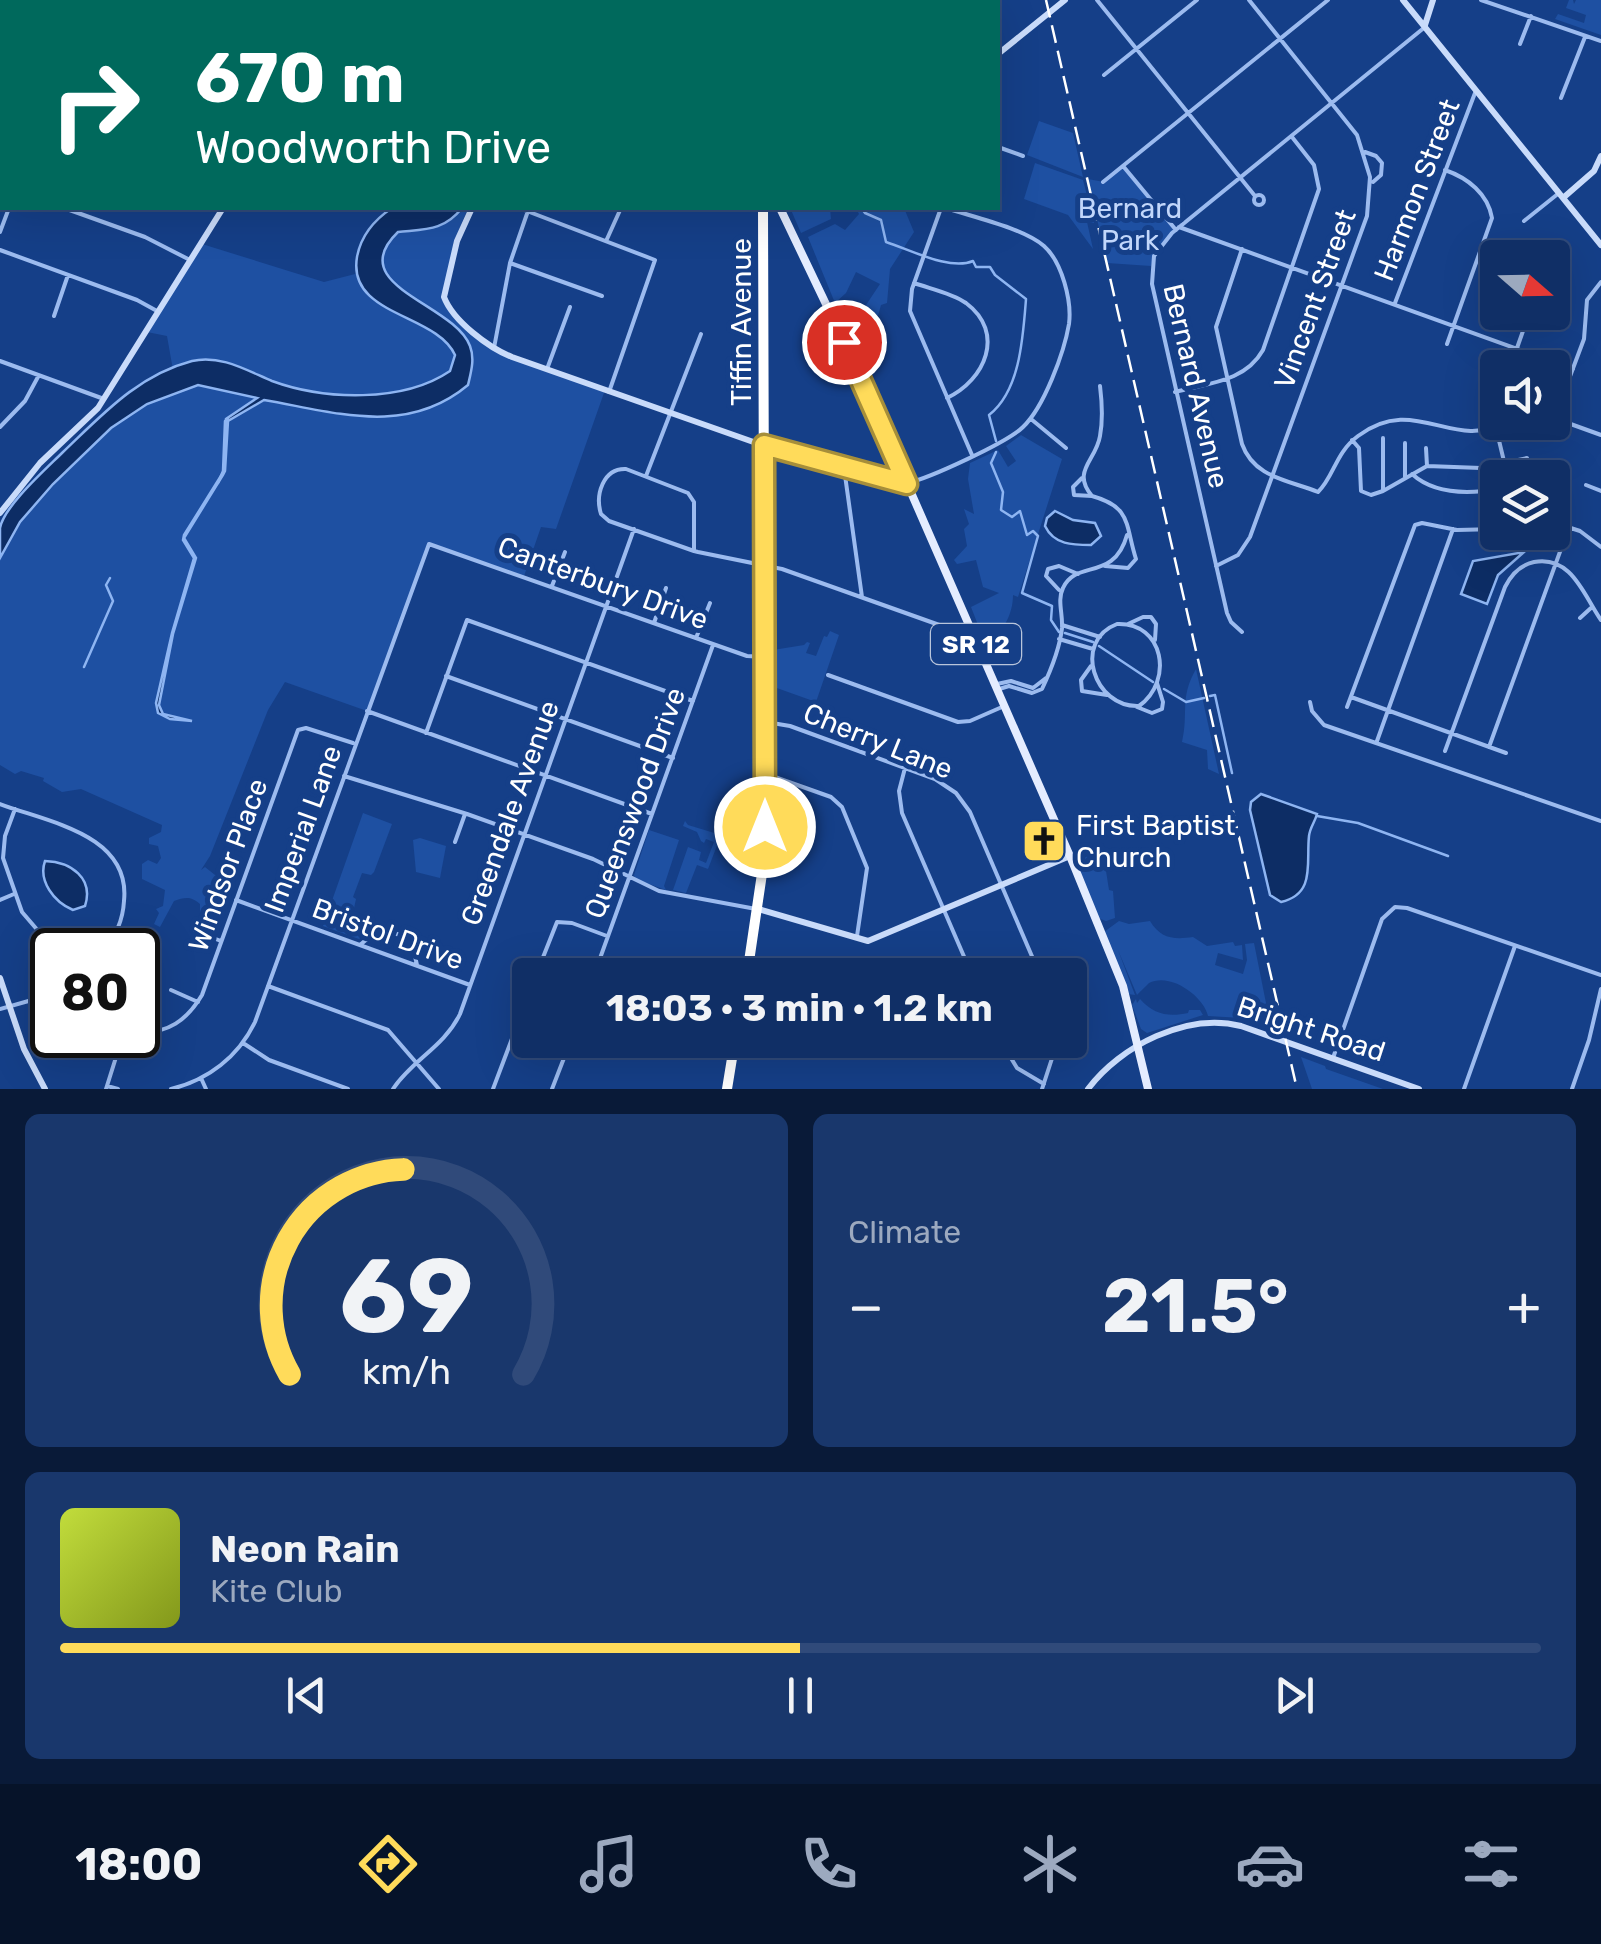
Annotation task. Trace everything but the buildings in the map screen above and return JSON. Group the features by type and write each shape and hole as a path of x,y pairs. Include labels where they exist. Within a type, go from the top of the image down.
{"highway":[{"name":"Tiffin Avenue","path":"750,958 764,843 763,210"},
{"path":"727,1089 733,1058"}],"main road":[{"name":"SR 12","path":"781,210 857,369 1070,856 1120,978 1148,1089"}],"street":[{"path":"592,0 600,0"},
{"path":"1000,52 1065,0"},
{"path":"1097,0 1255,196"},
{"path":"1104,75 1196,0"},
{"name":"Vincent Street","path":"1216,566 1234,558 1245,547 1366,216 1370,182 1364,152 1354,130 1248,0"},
{"path":"1104,182 1328,0"},
{"path":"1403,0 1601,245"},
{"path":"1424,26 1433,0"},
{"path":"1482,0 1508,5 1601,40"},
{"path":"1520,44 1531,15"},
{"name":"Bernard Avenue","path":"1242,632 1228,615 1175,392 1150,275 1158,248 1424,26"},
{"path":"1561,98 1585,35"},
{"name":"Harmon Street","path":"1396,303 1476,90"},
{"path":"1175,392 1246,371 1262,354 1320,185 1314,165 1292,137"},
{"path":"1000,148 1023,156"},
{"path":"1364,152 1378,158 1382,166 1380,178 1370,182"},
{"path":"1524,222 1594,171 1601,156"},
{"path":"1124,166 1178,229 1396,303 1573,369"},
{"path":"1445,170 1465,179 1483,196 1492,213 1446,344"},
{"path":"70,210 145,237 190,260"},
{"path":"0,513 40,463 104,399 223,210"},
{"path":"471,210 457,241 444,294 448,306 494,349 764,445 907,484 1012,436 1030,419 1043,398 1068,328 1068,305 1058,264 1048,250 1032,238 949,210"},
{"path":"494,349 510,263 528,210"},
{"path":"531,210 655,261 610,392"},
{"path":"607,240 620,210"},
{"path":"942,210 914,283 910,314 972,456"},
{"path":"0,250 137,300 157,312"},
{"path":"1242,250 1216,328 1246,456 1256,467 1321,491 1334,461 1352,440 1372,427 1402,419 1424,420 1470,433 1480,431"},
{"path":"510,263 602,296"},
{"path":"54,316 68,274"},
{"path":"1570,376 1586,331 1586,305 1601,282"},
{"path":"914,283 966,303 986,333 986,355 978,376 962,391 946,398"},
{"path":"547,369 570,307"},
{"path":"1518,348 1524,330"},
{"path":"646,476 701,334"},
{"path":"0,361 104,399"},
{"path":"0,427 26,401 38,375"},
{"path":"995,687 1011,681 1033,688 1046,678 1062,626 1061,592 1069,579 1105,566 1134,565 1127,520 1120,508 1114,502 1074,495 1073,487 1082,478 1100,440 1100,386"},
{"path":"1030,419 1066,448"},
{"path":"1570,424 1601,435"},
{"path":"1383,438 1383,492"},
{"path":"1352,440 1359,448 1361,491 1371,495 1427,466 1480,466"},
{"path":"1405,443 1408,476"},
{"path":"1426,448 1427,466"},
{"path":"1520,460 1527,458"},
{"path":"844,468 862,598"},
{"path":"694,551 692,497 684,490 646,476 618,469 608,475 598,501 601,514 634,529 694,551 782,569 974,637"},
{"path":"1408,476 1450,492 1480,490"},
{"path":"1082,478 1092,496"},
{"path":"1586,486 1601,491"},
{"path":"1347,707 1413,527 1419,523 1453,530 1480,529"},
{"path":"1570,528 1601,547"},
{"name":"Greendale Avenue","path":"393,1089 450,1031 470,985 634,529"},
{"path":"1376,743 1453,530"},
{"path":"1105,566 1119,554 1127,534"},
{"name":"Canterbury Drive","path":"429,544 747,656 764,657"},
{"name":"Imperial Lane","path":"170,1089 201,1078 224,1062 243,1043 255,1022 429,544"},
{"path":"1489,747 1560,550"},
{"path":"552,586 565,552"},
{"path":"1445,751 1508,579 1528,564 1555,564 1574,576 1601,620"},
{"path":"1061,592 1047,578 1046,570 1059,566 1078,574"},
{"path":"654,623 666,588"},
{"path":"696,638 710,604"},
{"path":"1580,618 1592,607"},
{"path":"1107,695 1090,694 1082,690 1080,682 1091,666 1100,637 1111,625 1152,617 1156,624 1154,641 1162,664 1145,702 1136,706"},
{"path":"426,733 467,620 693,701"},
{"path":"1128,624 1154,641"},
{"path":"1062,626 1100,637"},
{"path":"1059,639 1094,649"},
{"name":"Queenswood Drive","path":"600,958 713,644"},
{"path":"1091,666 1096,683 1107,695 1152,713 1162,710 1157,682"},
{"path":"828,674 958,722 1004,707"},
{"path":"446,676 672,758"},
{"path":"1351,697 1506,753"},
{"path":"1310,702 1324,725 1601,821"},
{"path":"367,712 652,814"},
{"name":"Cherry Lane","path":"765,722 790,726 905,768 942,783 960,798 970,812 1033,958"},
{"name":"Windsor Place","path":"198,1002 298,730 306,728 355,744"},
{"path":"905,768 899,791 901,808 965,958"},
{"path":"765,773 831,797 842,807 867,868 857,940"},
{"path":"344,776 524,834 676,896 787,915 857,940 879,938 1070,856"},
{"path":"0,804 92,838 116,862 124,883 124,905 116,928"},
{"path":"15,809 3,853 14,894 33,928"},
{"path":"455,842 465,814"},
{"path":"0,900 14,894"},
{"name":"Bristol Drive","path":"236,900 470,985"},
{"path":"1333,1058 1382,920 1390,910 1406,908 1601,975"},
{"path":"543,958 557,922 572,923 608,936"},
{"path":"360,945 380,928 411,939 416,965"},
{"path":"192,930 222,941"},
{"path":"1464,1089 1515,946"},
{"path":"0,978 27,1057 45,1089"},
{"path":"268,986 388,1030 439,1089"},
{"path":"1572,1089 1601,989"},
{"path":"160,1030 174,1026 198,1002 170,990"},
{"path":"0,1009 30,1001"},
{"name":"Bright Road","path":"1094,1086 1139,1047 1182,1027 1228,1023 1419,1089"},
{"path":"493,1089 512,1039"},
{"path":"243,1043 269,1060 348,1089"},
{"path":"116,1058 106,1088 118,1089"},
{"path":"552,1089 564,1058"},
{"path":"1010,1058 1016,1068 1043,1087 1052,1058"},
{"path":"201,1078 206,1089"}],"green space":[{"path":"1569,0 1574,4 1576,0 1601,0 1601,35 1555,19 1558,14 1584,23 1586,15 1566,8"},
{"path":"1039,121 1073,133 1083,177 1027,155"},
{"path":"1035,163 1083,180 1094,223 1087,222 1093,249 1068,215 1024,199"},
{"name":"Bernard Park","path":"1123,166 1176,230 1154,256 1151,266 1107,263 1088,179 1104,182"},
{"path":"460,210 467,210 453,244 444,291 447,306 494,349 605,390 556,529 541,527 524,576 429,544 367,711 285,682 268,710 201,870 205,867 220,879 210,896 224,911 219,914 211,909 200,915 200,904 191,898 181,899 174,901 160,927 154,924 159,913 156,909 163,906 165,890 142,879 142,864 148,860 157,864 161,858 158,846 149,844 149,838 161,832 162,825 81,789 62,792 44,778 21,771 15,774 0,765 0,542 103,423 173,370 167,336 147,332 202,244 324,282 359,273 387,228 453,219"},
{"path":"791,210 830,210 831,219 801,233"},
{"path":"857,210 905,210 914,232 890,269 887,303 881,305 877,319 852,343 841,311 864,308 880,284 856,272 846,293 835,303 808,237 835,224 845,230 859,214"},
{"path":"1021,435 1062,459 1018,597 1013,595 1002,629 985,643 971,607 999,593 983,587 976,560 957,564 954,560 967,546 964,529 969,524 964,509 974,514 968,479 970,463 998,450 1008,467 1016,461 1006,446"},
{"path":"830,631 839,635 816,702 774,687 773,650 807,642 810,643 806,653 816,656"},
{"path":"1196,669 1219,774 1208,769 1207,750 1182,742 1186,697"},
{"path":"363,813 392,824 374,872 362,873 353,897 354,918 367,932 359,939 323,926"},
{"path":"685,821 721,835 708,869 697,865 686,893 673,890 688,847 701,852 699,860 706,863 714,842 701,841 697,832 683,826"},
{"path":"649,830 679,840 666,890 635,879"},
{"path":"420,838 446,846 440,878 416,872 413,840"},
{"path":"1103,852 1115,918 1106,921 1098,918 1075,860"},
{"path":"1119,921 1150,921 1163,934 1193,937 1207,946 1233,942 1235,946 1242,945 1243,960 1218,953 1215,965 1243,974 1247,960 1245,944 1254,943 1269,1018 1278,1031 1242,1018 1208,1016 1193,994 1167,981 1149,983 1137,995 1118,950 1135,995 1128,994 1104,932"},
{"path":"1136,999 1162,1014 1200,1010 1203,1015 1147,1033 1141,1029 1132,1005"},
{"path":"1301,1057 1326,1069 1383,1089 1312,1089"}],"shaded area":[{"path":"390,210 460,210 441,225 398,232 384,251 383,267 407,293 460,331 472,356 468,385 444,401 395,416 343,414 264,400 228,421 225,471 184,538 196,558 173,634 159,705 163,714 192,721 170,719 158,713 156,703 172,633 194,558 183,540 184,535 224,471 226,419 257,398 198,385 147,404 111,428 53,484 20,522 0,558 3,519 27,488 107,411 138,386 173,367 213,360 293,387 339,395 410,389 450,371 455,355 445,341 365,291 358,276 357,257 374,223"},
{"path":"1055,511 1073,520 1095,523 1101,536 1091,545 1059,540 1045,526"},
{"path":"1524,552 1498,575 1487,604 1461,594 1473,561"},
{"path":"1261,794 1317,814 1310,833 1304,885 1292,898 1281,902 1270,895 1250,810 1251,802"},
{"path":"45,861 78,873 86,887 85,906 73,910 54,896 44,876"}],"waterway":[{"path":"863,210 881,220 886,242 942,261 973,261 976,267 990,267 1026,299 1014,378 989,415 996,441"},
{"path":"218,483 223,471 228,419"},
{"path":"996,452 991,463 1003,492 1001,510 1012,517 1020,511 1027,535 1033,531 1038,536 1022,593 1052,606 1051,620 1059,632"},
{"path":"84,667 113,601 106,585 110,578"},
{"path":"1065,633 1093,642"},
{"path":"1099,646 1153,682"},
{"path":"1164,689 1186,702 1204,698"},
{"path":"1210,696 1215,695 1232,773"},
{"path":"1317,816 1358,823 1448,856"}],"railway":[{"path":"1046,0 1297,1089"}],"place":[{"name":"First Baptist Church","path":"1044,841"}],"route":[{"path":"765,827 764,445 907,484 844,342"}]}
